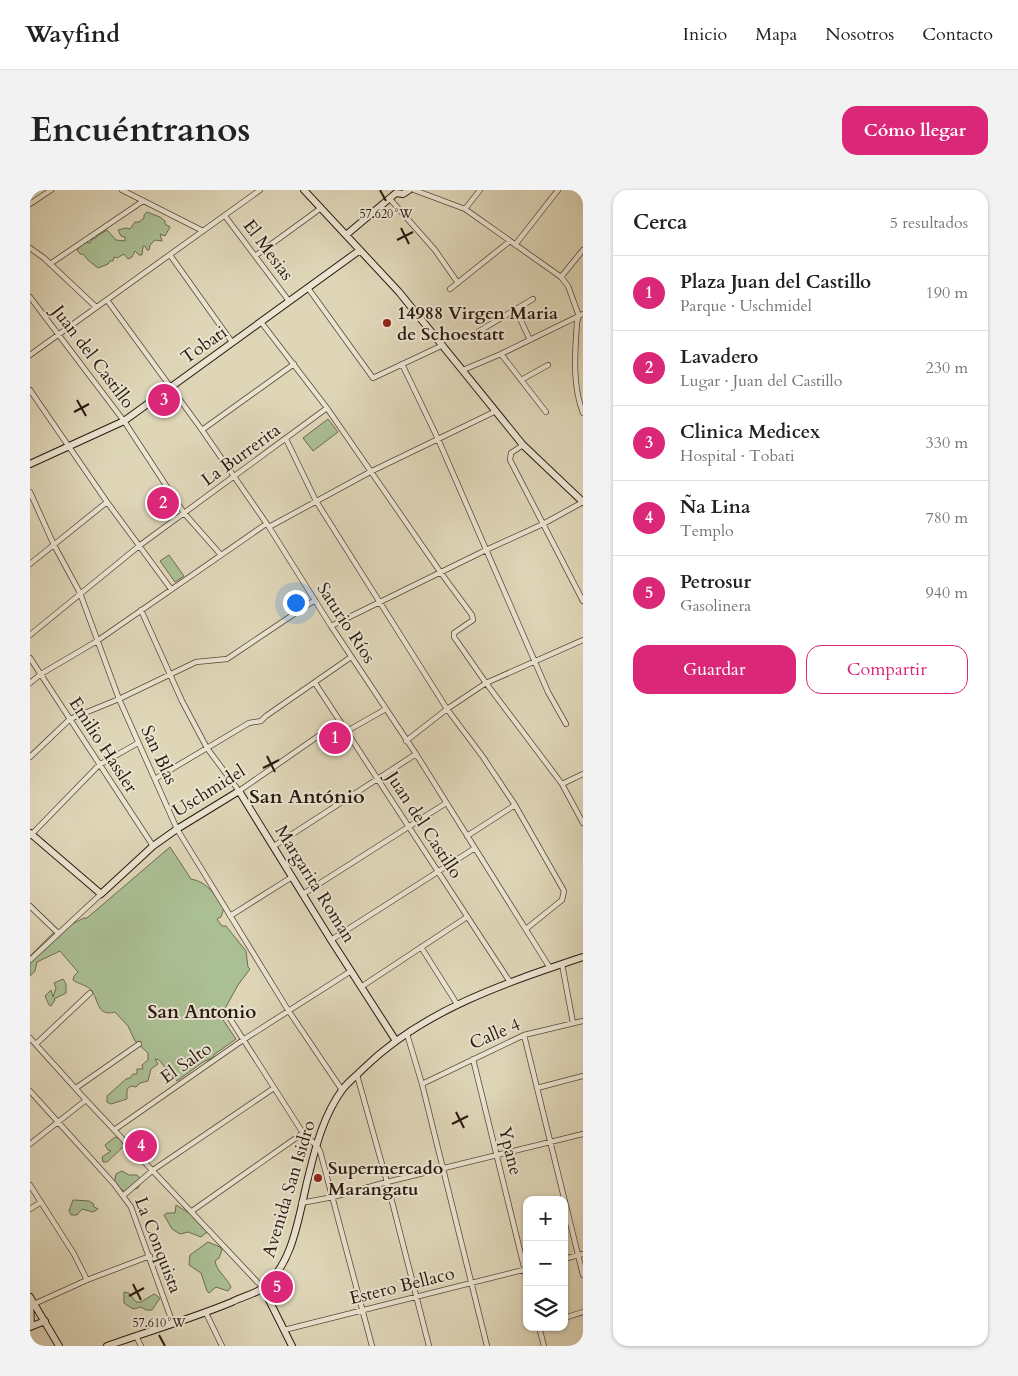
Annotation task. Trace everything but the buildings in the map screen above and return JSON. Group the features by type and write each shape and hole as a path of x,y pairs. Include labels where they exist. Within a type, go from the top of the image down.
{"main road":[{"path":"304,190 399,292 523,445 583,502"},
{"path":"346,234 389,198 393,191 402,194 409,190"},
{"name":"Tobati","path":"30,464 124,421 360,250"},
{"name":"Uschmidel","path":"101,894 153,846 239,791"},
{"name":"Margarita Roman","path":"239,791 396,1041"},
{"path":"31,835 101,894"},
{"name":"Avenida San Isidro","path":"107,1346 206,1313 263,1288 279,1271 290,1245 316,1145 326,1119 342,1090 379,1054 406,1034 457,1004 510,982 583,957"},
{"path":"263,1288 292,1346"},
{"path":"31,1300 59,1346"},
{"path":"31,1300 30,1327 45,1321"}],"street":[{"path":"30,204 51,190"},
{"path":"122,190 132,192 143,201 203,231"},
{"path":"30,355 260,190"},
{"path":"414,190 465,209 561,277 568,286 581,315"},
{"path":"465,209 480,190"},
{"path":"515,245 558,190"},
{"path":"389,198 435,250 458,283"},
{"path":"50,264 143,201"},
{"path":"255,256 322,208"},
{"name":"El Mesias","path":"224,216 290,301"},
{"path":"450,290 510,241"},
{"path":"30,248 50,264 96,308"},
{"path":"561,277 583,250"},
{"path":"170,255 232,342"},
{"path":"308,288 373,378 443,345"},
{"name":"Juan del Castillo","path":"30,297 124,421 184,513 221,555"},
{"path":"476,333 533,299"},
{"name":"Saturio Ríos","path":"107,300 169,388 202,430 267,525 351,657 416,754 550,968"},
{"path":"516,310 530,340"},
{"path":"463,370 501,354 581,315"},
{"path":"581,315 577,322 574,368 579,402 583,413"},
{"path":"262,322 327,408 473,618 471,622 454,633 453,636 562,784 583,823"},
{"path":"501,354 546,412"},
{"path":"202,430 294,364"},
{"path":"402,364 438,439 534,662 566,724"},
{"path":"521,380 548,366"},
{"path":"30,390 107,502 171,589"},
{"name":"La Burrerita","path":"30,635 139,546 327,408"},
{"path":"30,683 41,674 97,641 267,525 370,472 496,411"},
{"path":"286,439 316,501 447,709 483,757 515,805 564,891 562,900 526,929"},
{"path":"523,445 511,453 510,460 583,601"},
{"name":"San Blas","path":"30,492 54,545 80,593 119,699 177,829 288,1010 342,1090"},
{"path":"30,564 107,502"},
{"path":"331,626 543,524 583,502"},
{"path":"30,757 70,719 119,699 196,662 226,659 315,600"},
{"name":"Margarita Roman","path":"141,610 182,701 206,748 239,791"},
{"path":"406,741 447,709 486,683 583,640"},
{"path":"155,779 249,723 261,721 351,657"},
{"name":"Emilio Hassler","path":"30,658 98,765 153,846"},
{"name":"Juan del Castillo","path":"315,683 510,982"},
{"path":"347,731 386,710"},
{"name":"Uschmidel","path":"239,791 340,721"},
{"path":"31,835 98,765 138,743"},
{"path":"274,846 416,754"},
{"path":"562,784 583,774"},
{"path":"303,894 446,803"},
{"path":"467,836 515,805"},
{"path":"331,940 474,848"},
{"path":"230,916 292,877"},
{"path":"30,960 101,894"},
{"path":"30,906 58,933"},
{"path":"361,987 467,917"},
{"path":"421,947 457,1004"},
{"path":"562,964 573,1023"},
{"name":"El Salto","path":"114,1130 243,1040 351,971"},
{"path":"36,1044 90,993"},
{"path":"227,1014 303,1133 320,1151 372,1346"},
{"name":"Calle 4","path":"422,1084 524,1035 583,1021"},
{"path":"406,1034 422,1084 487,1346"},
{"path":"524,1035 580,1255 583,1275"},
{"path":"30,1038 263,1288"},
{"path":"76,1088 139,1044"},
{"name":"Ypane","path":"473,1059 523,1258"},
{"path":"357,1075 387,1182 429,1346"},
{"path":"537,1088 583,1076"},
{"path":"124,1195 153,1170 274,1088"},
{"name":"La Conquista","path":"30,1091 124,1195 131,1207 150,1256 173,1324"},
{"path":"30,1144 86,1100"},
{"path":"192,1211 303,1133"},
{"path":"301,1204 333,1198 387,1182 583,1134"},
{"path":"30,1185 74,1254 87,1280"},
{"path":"30,1209 40,1202"},
{"path":"31,1300 150,1256"},
{"name":"Estero Bellaco","path":"284,1330 523,1270"},
{"path":"568,1317 583,1312"},
{"path":"206,1313 222,1346"},
{"path":"540,1331 544,1346"},
{"path":"136,1336 141,1346"}],"green space":[{"path":"147,212 160,217 170,227 165,236 160,234 162,241 155,240 150,245 149,250 143,246 142,255 135,251 132,257 128,259 124,254 117,258 114,257 113,261 98,268 77,250 84,242 90,243 92,239 107,230 116,240 125,241 125,237 121,236 118,230 130,229 135,222 139,222 144,218"},
{"path":"328,419 338,432 313,451 303,438"},
{"path":"169,555 184,576 175,582 160,561"},
{"path":"339,729 351,746 339,754 327,736"},
{"path":"170,847 191,879 207,886 217,898 224,908 221,917 217,919 222,926 226,926 246,951 248,967 250,969 238,985 222,1014 219,1014 236,1039 212,1058 203,1062 177,1081 159,1060 155,1059 158,1064 151,1069 148,1081 140,1083 136,1087 131,1086 127,1089 127,1099 111,1104 107,1102 107,1096 126,1079 130,1078 133,1074 137,1074 137,1069 143,1069 142,1065 148,1060 148,1053 135,1041 128,1026 115,1012 109,1013 101,1010 91,990 73,980 78,972 60,951 37,962 35,971 30,976 30,956 52,934 87,918"},
{"path":"63,979 66,984 66,993 54,999 51,1006 45,996 51,990 53,997 56,988 54,983"},
{"path":"115,1137 121,1139 124,1146 107,1162 103,1162 102,1157 111,1151 105,1145"},
{"path":"122,1171 129,1175 137,1175 142,1181 138,1188 125,1192 114,1184 116,1174"},
{"path":"73,1200 89,1201 98,1209 93,1212 82,1209 77,1215 71,1215 69,1211"},
{"path":"176,1205 199,1219 207,1232 201,1237 188,1232 180,1234 172,1229 164,1215 175,1213"},
{"path":"208,1242 220,1247 222,1250 219,1258 215,1261 217,1268 231,1287 228,1291 216,1287 209,1293 201,1273 189,1265 190,1255"},
{"path":"124,1292 129,1293 136,1302 141,1302 154,1294 160,1298 152,1310 146,1310 141,1307 133,1309 124,1303"}],"place":[{"name":"14988 Virgen Maria de Schoestatt","path":"387,323"},
{"name":"Clinica Medicex","path":"164,400"},
{"name":"Lavadero","path":"163,503"},
{"name":"Plaza Juan del Castillo","path":"335,738"},
{"name":"Ña Lina","path":"141,1146"},
{"name":"Supermercado Marangatu","path":"318,1178"},
{"name":"Petrosur","path":"277,1287"}],"district":[{"name":"San António","path":"307,796"},
{"name":"San Antonio","path":"202,1012"}]}
